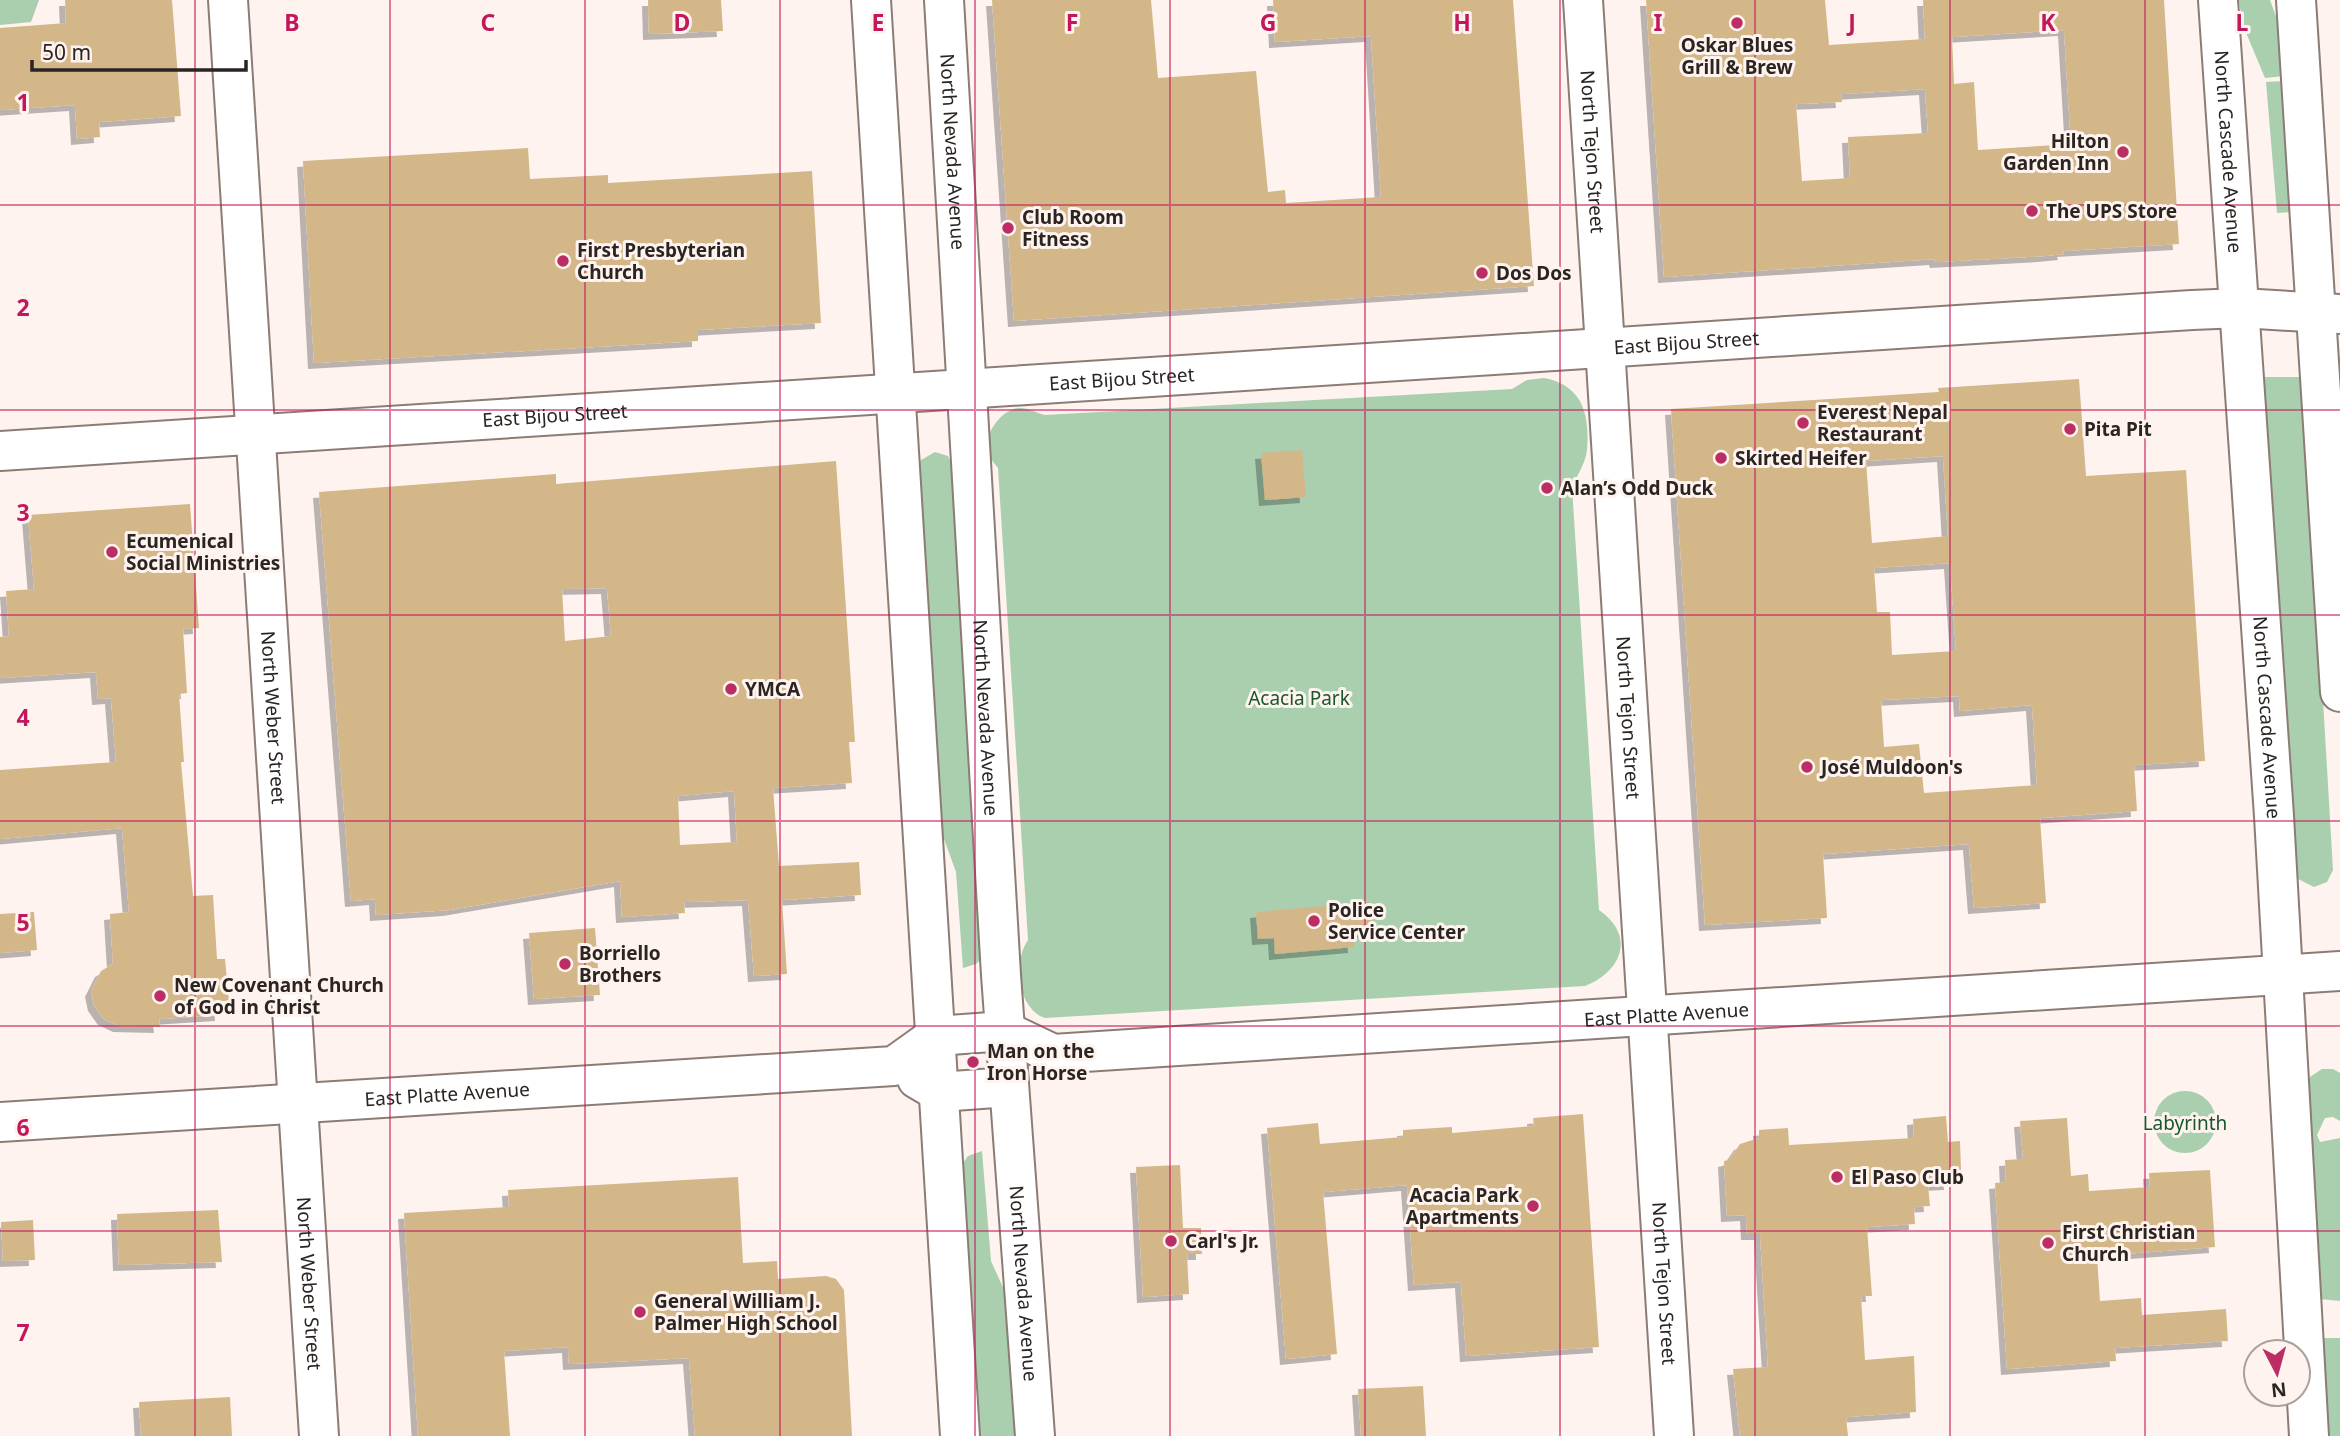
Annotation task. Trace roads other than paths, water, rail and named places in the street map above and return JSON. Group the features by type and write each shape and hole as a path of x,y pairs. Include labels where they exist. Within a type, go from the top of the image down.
{"main road":[{"name":"North Weber Street","path":"228,0 318,1436"},
{"path":"872,0 960,1436"},
{"name":"North Nevada Avenue","path":"944,0 1009,1087 1035,1436"},
{"name":"North Tejon Street","path":"1583,0 1674,1436"},
{"name":"North Cascade Avenue","path":"2218,0 2274,816 2309,1436"},
{"path":"2296,0 2329,313 2340,692"},
{"name":"East Bijou Street","path":"0,451 2241,308 2329,313"},
{"name":"East Platte Avenue","path":"1006,1031 1053,1054 2340,971"},
{"path":"1006,1031 936,1036 894,1066 939,1092 1009,1087 1053,1054"},
{"name":"East Platte Avenue","path":"0,1122 894,1066"}],"place":[{"name":"Oskar Blues Grill & Brew","path":"1737,23"},
{"name":"Hilton Garden Inn","path":"2123,152"},
{"name":"The UPS Store","path":"2032,211"},
{"name":"Club Room Fitness","path":"1008,228"},
{"name":"First Presbyterian Church","path":"563,261"},
{"name":"Dos Dos","path":"1482,273"},
{"name":"Everest Nepal Restaurant","path":"1803,423"},
{"name":"Pita Pit","path":"2070,429"},
{"name":"Skirted Heifer","path":"1721,458"},
{"name":"Alan’s Odd Duck","path":"1547,488"},
{"name":"Ecumenical Social Ministries","path":"112,552"},
{"name":"YMCA","path":"731,689"},
{"name":"José Muldoon's","path":"1807,767"},
{"name":"Police Service Center","path":"1314,921"},
{"name":"Borriello Brothers","path":"565,964"},
{"name":"New Covenant Church of God in Christ","path":"160,996"},
{"name":"Man on the Iron Horse","path":"973,1062"},
{"name":"El Paso Club","path":"1837,1177"},
{"name":"Acacia Park Apartments","path":"1533,1206"},
{"name":"Carl's Jr.","path":"1171,1241"},
{"name":"First Christian Church","path":"2048,1243"},
{"name":"General William J. Palmer High School","path":"640,1312"}],"park label":[{"name":"Acacia Park","path":"1299,698"},
{"name":"Labyrinth","path":"2185,1123"}]}
